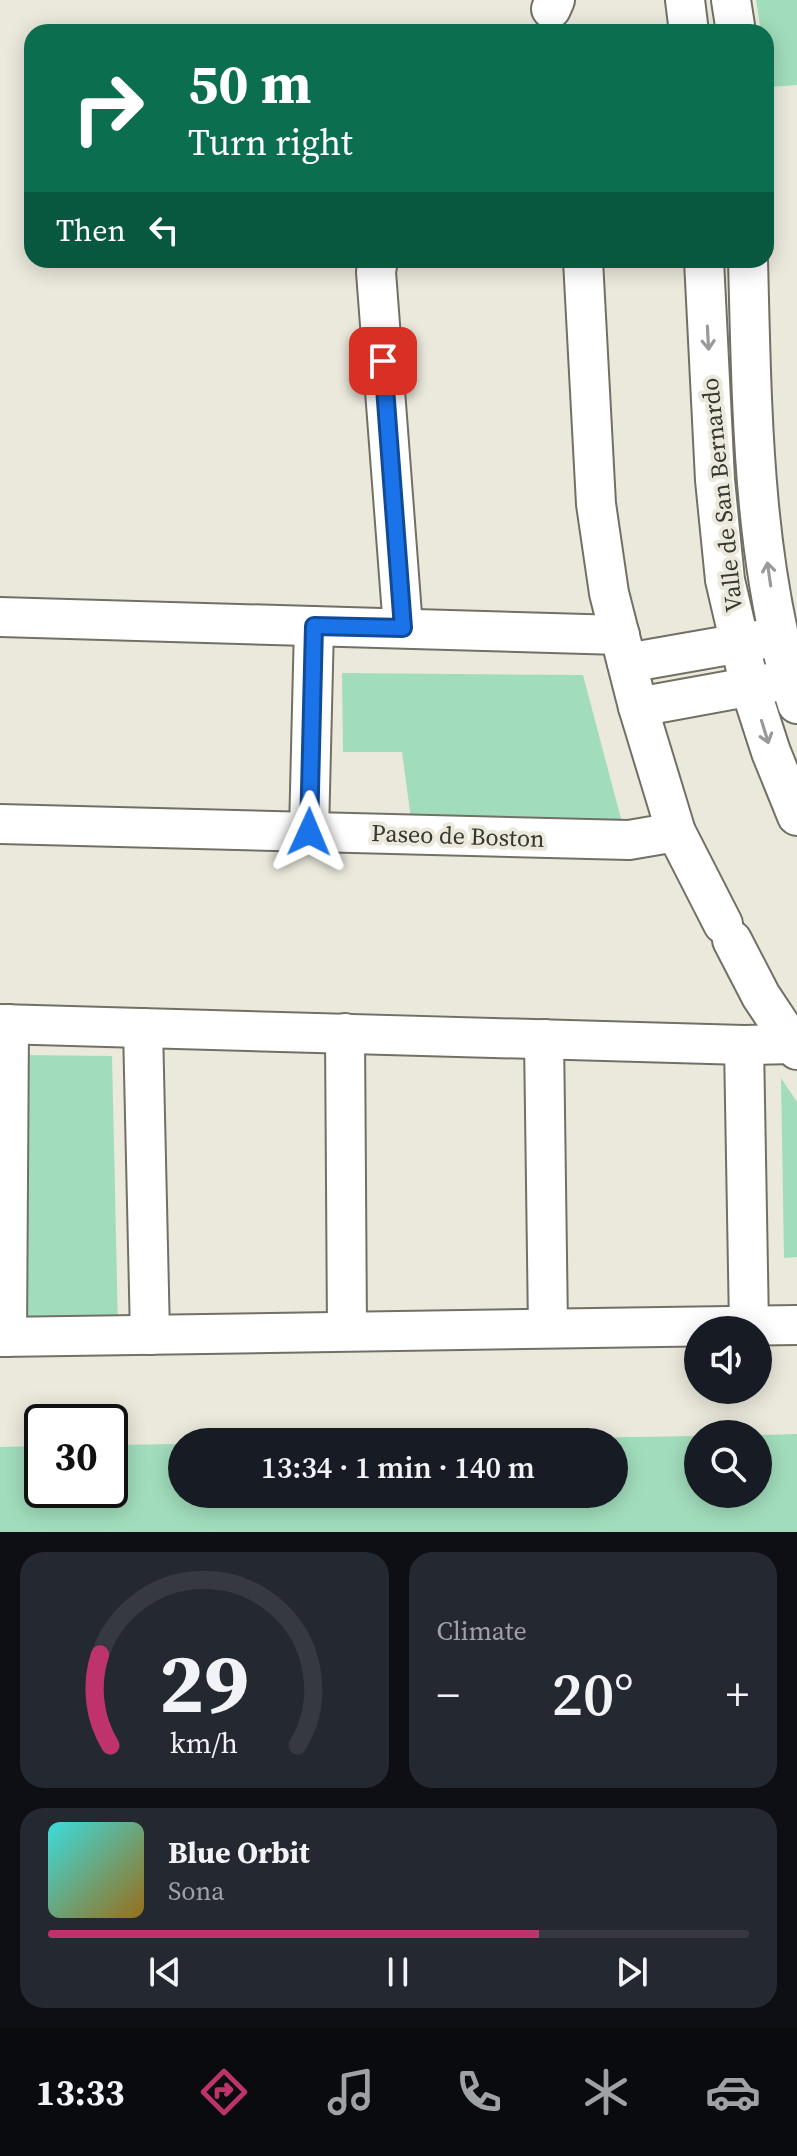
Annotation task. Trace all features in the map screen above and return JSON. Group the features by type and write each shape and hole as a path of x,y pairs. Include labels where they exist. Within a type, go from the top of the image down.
{"street":[{"path":"685,0 688,24"},
{"path":"731,0 735,24"},
{"path":"377,268 403,628"},
{"path":"583,268 596,504 609,593 638,707 676,832 761,996 795,1047"},
{"name":"Valle de San Bernardo","path":"704,268 715,480 725,580 750,687 771,752 797,816"},
{"name":"Valle de San Bernardo","path":"748,268 752,431 778,636 793,692"},
{"path":"0,617 403,628 623,649 739,644 778,636"},
{"path":"309,832 314,626"},
{"path":"638,707 750,687 793,692"},
{"name":"Paseo de Boston","path":"0,824 629,840 676,832"},
{"path":"684,1327 4,1337 4,1024 795,1047"},
{"path":"143,1028 150,1335"},
{"path":"345,1033 347,1331"},
{"path":"544,1039 548,1328"},
{"path":"744,1045 749,1316"},
{"path":"772,1326 797,1325"}],"green space":[{"path":"756,0 797,0 797,85 774,87 774,24 760,24"},
{"path":"342,673 583,675 624,830 411,819 402,752 343,752"},
{"path":"23,1055 112,1056 118,1326 24,1330"},
{"path":"781,1078 797,1102 797,1257 784,1258"},
{"path":"797,1434 797,1532 0,1532 0,1447 24,1446 24,1508 128,1508 128,1445 168,1444 168,1508 628,1508 628,1437 684,1436 684,1508 772,1508 772,1435"}],"route":[{"path":"309,832 314,626 403,628 383,361"}]}
